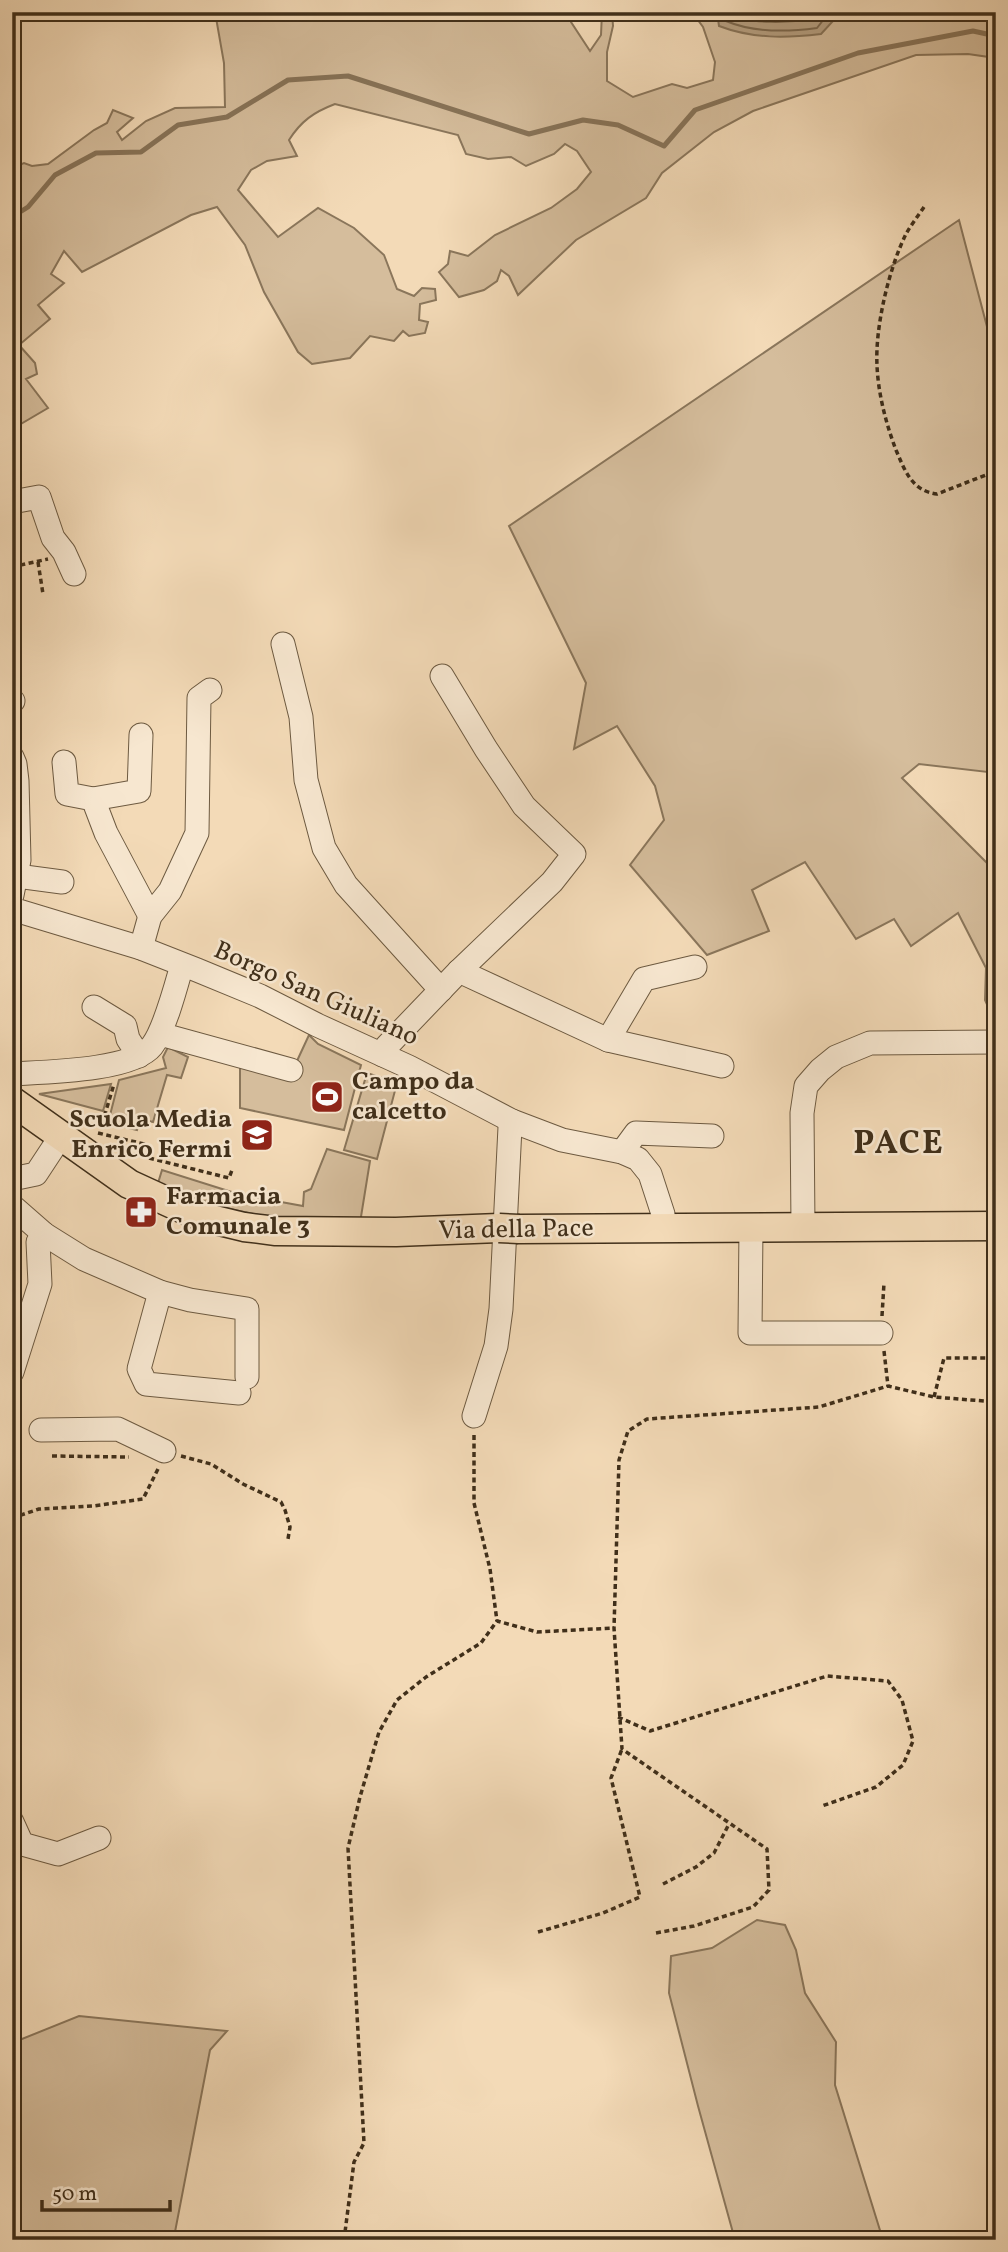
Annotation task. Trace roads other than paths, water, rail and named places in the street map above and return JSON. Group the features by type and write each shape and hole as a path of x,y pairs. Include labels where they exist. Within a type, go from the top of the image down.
{"main road":[{"name":"Via della Pace","path":"12,1101 129,1184 190,1212 244,1227 334,1233 509,1229 996,1226"}],"street":[{"path":"12,502 39,497 53,538 64,552 74,574"},
{"path":"283,644 301,717 306,780 324,848 346,885 441,990"},
{"path":"383,1055 387,1046 459,971 552,882 574,854 524,806 442,676"},
{"path":"141,948 150,916 170,891 197,833 199,698 210,690"},
{"path":"64,762 67,794 93,799 139,791 141,734"},
{"path":"12,757 15,764 19,860 14,885 62,882"},
{"path":"93,799 106,833 150,916"},
{"name":"Borgo San Giuliano","path":"12,909 141,948 260,996 513,1121 562,1140 622,1152 638,1159 650,1174 663,1214 663,1228"},
{"path":"12,1074 111,1065 139,1056 150,1048 160,1034 182,965"},
{"path":"608,1040 645,979 695,967"},
{"path":"459,971 608,1040 722,1066"},
{"path":"94,1007 121,1021 132,1047 139,1056"},
{"path":"160,1034 291,1070"},
{"path":"803,1226 802,1113 806,1087 820,1070 836,1057 870,1043 996,1042"},
{"path":"474,1416 496,1346 501,1309 504,1219 510,1127 513,1121"},
{"path":"622,1152 636,1133 712,1136"},
{"path":"12,1179 36,1174 61,1136"},
{"path":"12,1206 44,1234 84,1259 160,1292 247,1309 243,1385 146,1384 139,1369 160,1292"},
{"path":"751,1227 750,1333 881,1333"},
{"path":"12,1372 40,1284 38,1242 44,1234"},
{"path":"41,1430 118,1429 158,1457"},
{"path":"12,1822 22,1843 58,1854 99,1838"}],"water":[{"path":"717,12 831,12 833,21 821,34 770,36 719,26"}],"waterway":[{"path":"12,217 28,207 55,175 96,153 141,152 178,125 227,117 288,80 348,76 529,134 583,120 618,125 664,146 695,110 858,53 973,31 996,36"}],"place":[{"name":"Campo da calcetto","path":"327,1097"},
{"name":"Scuola Media Enrico Fermi","path":"257,1135"},
{"name":"Farmacia Comunale 3","path":"141,1212"}],"district":[{"name":"PACE","path":"899,1145"}]}
